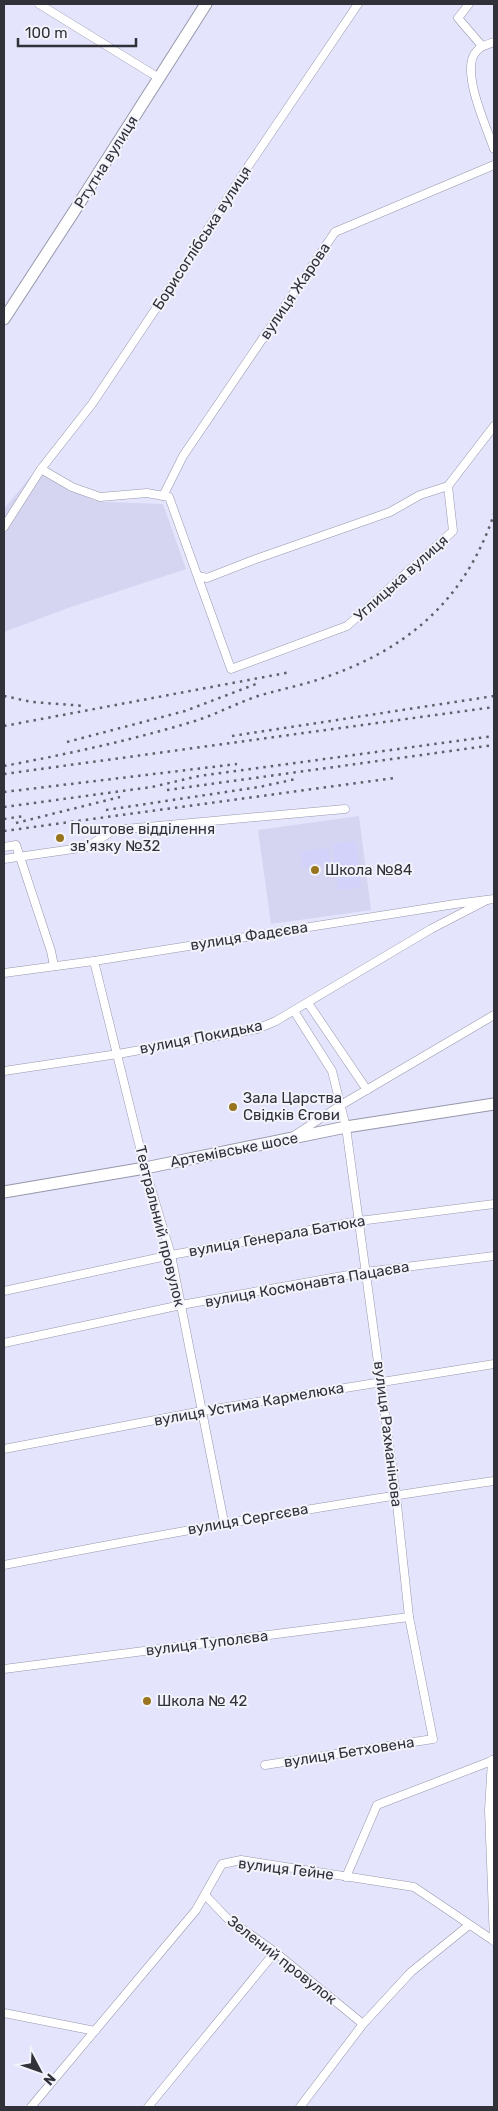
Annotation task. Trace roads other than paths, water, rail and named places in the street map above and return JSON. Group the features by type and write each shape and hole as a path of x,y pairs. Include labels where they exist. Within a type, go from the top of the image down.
{"main road":[{"name":"Ртутна вулиця","path":"4,319 206,4"},
{"name":"Артемівське шосе","path":"4,1192 145,1168 346,1127 494,1104"}],"street":[{"path":"39,4 159,78"},
{"name":"Борисоглібська вулиця","path":"4,527 41,469 98,396 243,174 358,4"},
{"path":"469,4 458,18 482,46"},
{"path":"494,42 482,46 474,54 470,67 472,85 494,149"},
{"name":"вулиця Жарова","path":"166,496 183,456 335,232 494,165"},
{"path":"198,576 208,578 390,512 420,495 448,486 494,426"},
{"path":"41,469 72,486 100,497 147,493 166,496"},
{"name":"Углицька вулиця","path":"166,496 232,669 347,626 454,531 448,486"},
{"path":"4,859 87,847 114,830 345,809"},
{"path":"4,847 16,845 49,945 54,966"},
{"name":"вулиця Фадєєва","path":"4,973 491,900"},
{"name":"вулиця Покидька","path":"4,1071 118,1054 257,1028 294,1011 431,929 491,900"},
{"name":"Театральний провулок","path":"94,960 145,1168 171,1255 224,1522"},
{"path":"308,1003 367,1090"},
{"name":"вулиця Рахманінова","path":"294,1011 332,1071 346,1127 396,1495 409,1617 433,1739"},
{"path":"289,1139 341,1105 494,1015"},
{"name":"вулиця Генерала Батюка","path":"4,1291 171,1255 359,1221 494,1204"},
{"name":"вулиця Космонавта Пацаєва","path":"4,1343 181,1305 365,1272 494,1256"},
{"name":"вулиця Устима Кармелюка","path":"4,1449 202,1412 494,1364"},
{"name":"вулиця Сергєєва","path":"4,1565 224,1522 494,1481"},
{"name":"вулиця Туполєва","path":"4,1669 409,1617"},
{"name":"вулиця Бетховена","path":"264,1765 433,1739"},
{"path":"346,1877 376,1805 493,1760 489,1810 494,1941"},
{"name":"вулиця Гейне","path":"31,2107 196,1910 222,1864 241,1860 414,1888 494,1941"},
{"name":"Зелений провулок","path":"205,1894 227,1918 275,1952 362,2024"},
{"path":"300,2107 362,2024 411,1972 469,1925"},
{"path":"148,2107 275,1952"},
{"path":"4,2014 95,2031"}],"railway":[{"path":"4,766 100,746 195,721 258,696 317,680 377,655 403,639 427,620 448,598 466,574 481,546 494,514"},
{"path":"4,726 291,672"},
{"path":"67,742 185,711 256,684"},
{"path":"4,696 32,702 85,706"},
{"path":"232,736 494,696"},
{"path":"4,774 494,707"},
{"path":"4,807 152,787 199,776 494,736"},
{"path":"167,790 494,745"},
{"path":"4,792 237,764"},
{"path":"4,831 394,778"},
{"path":"106,810 259,787 296,779"},
{"path":"16,823 120,797"},
{"path":"4,819 24,816"}],"place":[{"name":"Поштове відділення зв'язку №32","path":"60,838"},
{"name":"Школа №84","path":"315,870"},
{"name":"Зала Царства Свідків Єгови","path":"233,1107"},
{"name":"Школа № 42","path":"147,1701"}]}
